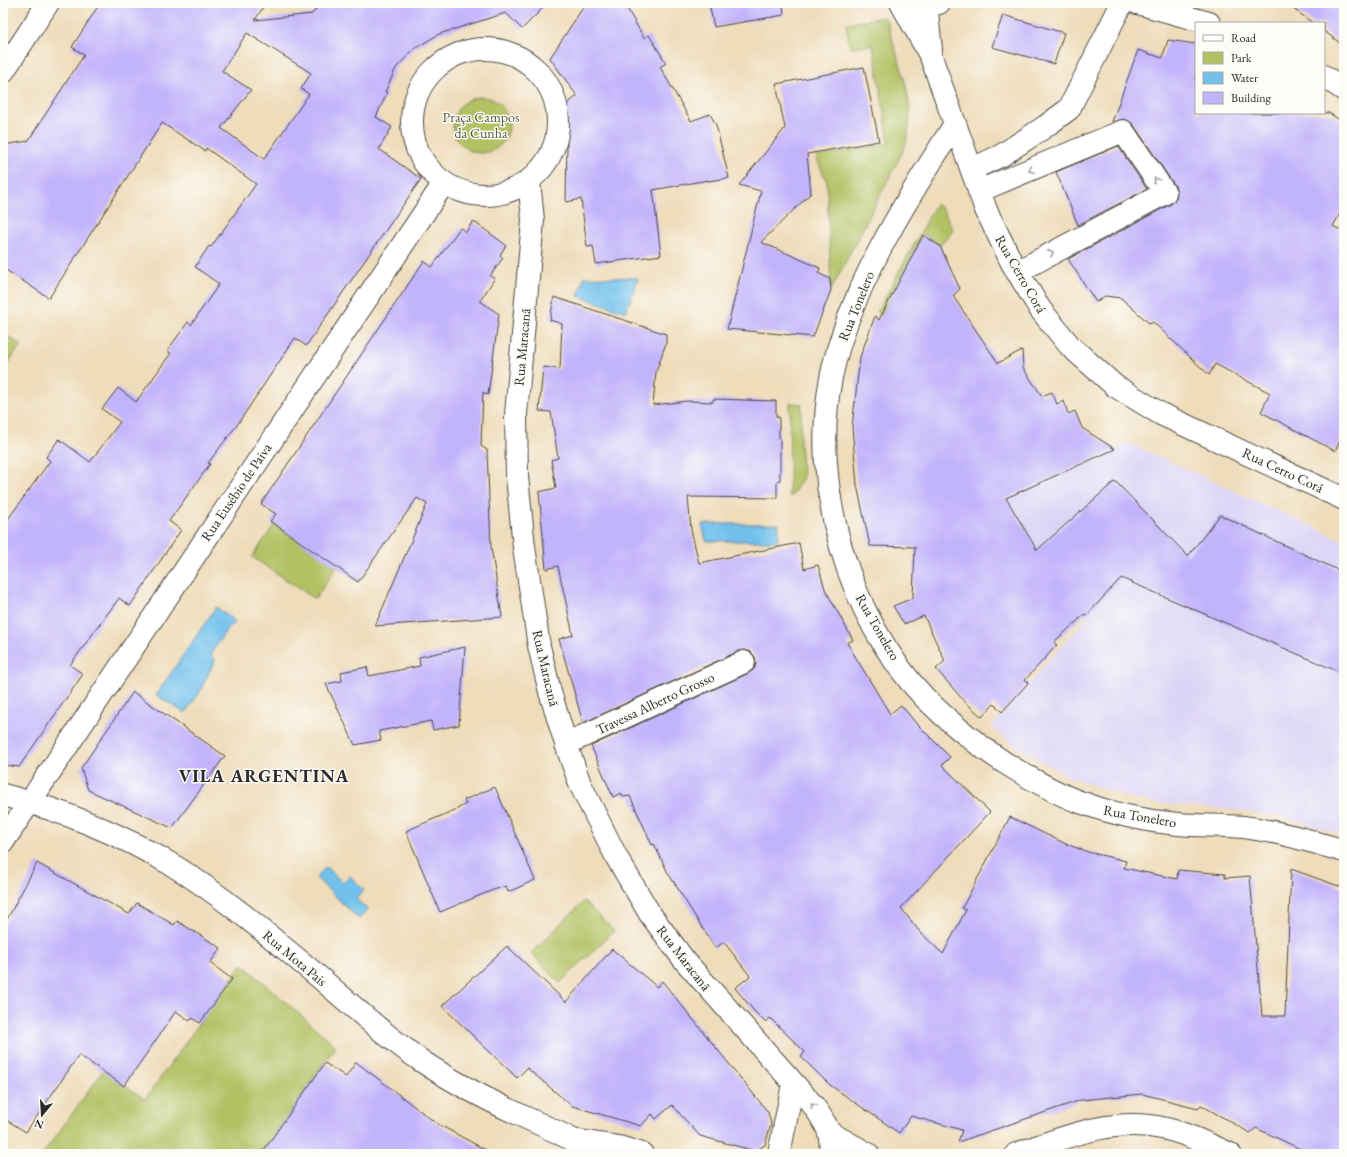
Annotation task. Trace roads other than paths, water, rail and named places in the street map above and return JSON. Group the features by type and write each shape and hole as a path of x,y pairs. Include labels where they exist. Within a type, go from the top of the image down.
{"street":[{"path":"3,72 48,3"},
{"path":"972,170 1002,155 1070,109 1122,3"},
{"path":"1137,3 1205,22"},
{"name":"Rua Cerro Corá","path":"920,6 932,57 986,210 1017,272 1040,309 1070,346 1115,386 1161,414 1344,499"},
{"path":"485,48 509,53 529,64 545,80 555,100 558,122 555,144 545,165 529,181 510,191 487,196 464,193 444,183 427,167 416,146 411,124 414,101 425,80 441,63 462,52 485,48"},
{"path":"1325,77 1344,90"},
{"name":"Rua Tonelero","path":"955,124 903,207 880,250 857,297 841,340 831,376 825,441 827,476 838,536 851,577 863,607 891,654 923,696 964,735 1002,762 1051,790 1105,811 1141,819 1261,830 1344,851"},
{"path":"1042,129 1055,160"},
{"path":"979,192 1123,131 1165,193 1017,272"},
{"name":"Rua Maracanã","path":"529,181 533,220 516,414 517,476 524,547 538,646 566,744 580,784 650,914 685,961 813,1105 826,1124 830,1144 868,1154"},
{"name":"Rua Eusébio de Paiva","path":"3,842 247,475 444,183"},
{"name":"Travessa Alberto Grosso","path":"566,744 744,662"},
{"name":"Rua Mota Pais","path":"3,795 30,802 105,831 137,846 175,867 254,924 376,1026 422,1061 469,1089 576,1140 596,1154"},
{"path":"779,1154 793,1084"},
{"path":"1016,1154 1064,1137 1104,1128 1135,1124 1177,1132 1230,1154"},
{"name":"Rua Mota Pais","path":"576,1140 619,1147 642,1154"}],"water":[{"path":"584,277 638,278 626,312 578,296"},
{"path":"702,524 779,524 778,541 706,541"},
{"path":"216,607 236,622 227,629 210,655 215,660 198,695 185,713 156,695"},
{"path":"326,867 343,883 350,876 364,890 356,899 368,910 359,919 316,878"}],"district":[{"name":"VILA ARGENTINA","path":"264,776"}],"park label":[{"name":"Praça Campos da Cunha","path":"481,126"}]}
